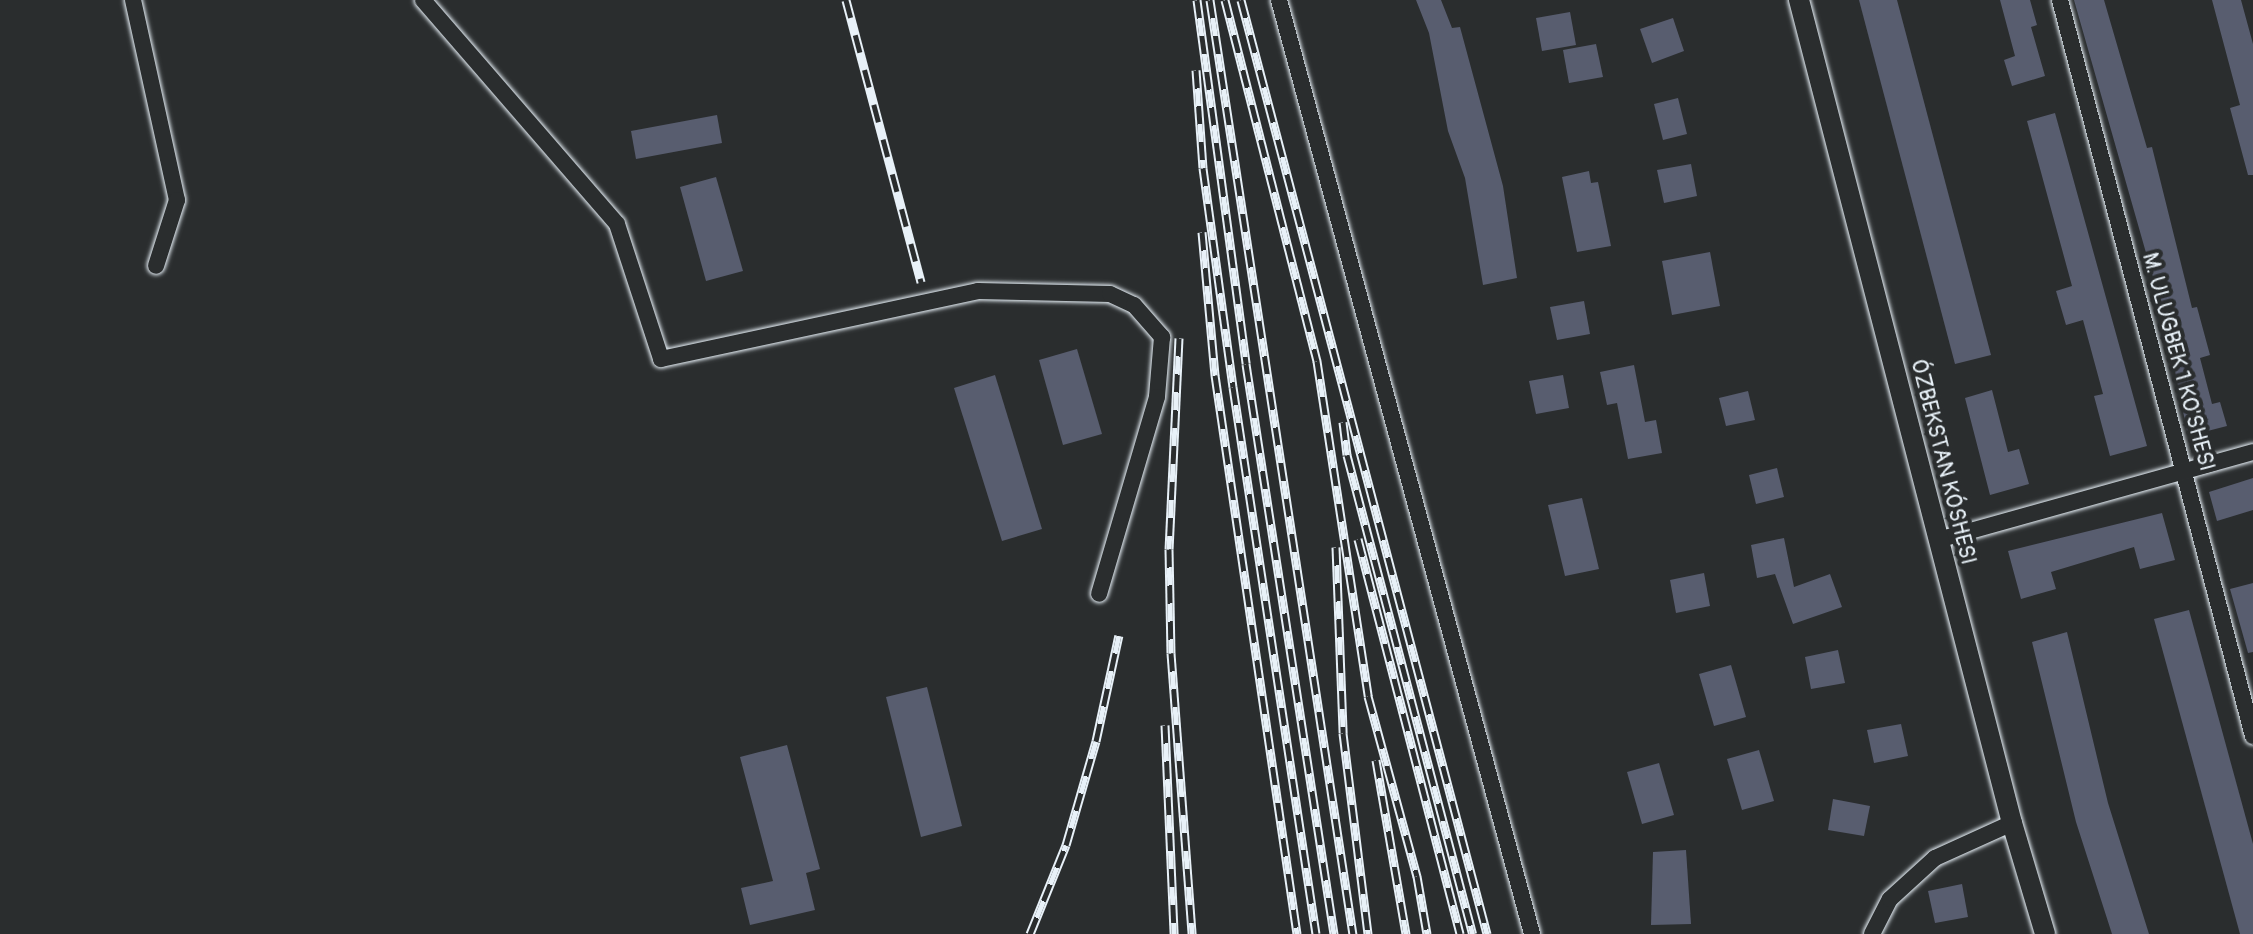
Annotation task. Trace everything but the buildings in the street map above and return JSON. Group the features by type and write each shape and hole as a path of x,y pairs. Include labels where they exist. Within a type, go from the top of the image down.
{"street":[{"path":"133,0 177,200 156,266"},
{"path":"423,0 617,224 661,359 978,291 1110,294 1134,305 1162,337 1157,397 1099,594"},
{"path":"1279,0 1532,934"},
{"name":"ÓZBEKSTAN KÓSHESI","path":"1799,0 2012,823 2045,934"},
{"name":"M. ULUGBEK 1 KO'SHESI","path":"2060,0 2253,736"},
{"path":"1938,540 2253,452"},
{"path":"1872,934 1890,899 1935,858 2012,823"}],"railway":[{"path":"846,0 921,282"},
{"path":"1197,0 1246,364 1334,934"},
{"path":"1210,0 1353,934"},
{"path":"1225,0 1317,361 1368,696 1417,876 1427,934"},
{"path":"1241,0 1487,934"},
{"path":"1196,70 1203,168 1233,387 1316,934"},
{"path":"1202,232 1215,375 1297,934"},
{"path":"1179,338 1169,549 1171,653 1192,934"},
{"path":"1343,422 1347,455 1473,934"},
{"path":"1358,539 1460,934"},
{"path":"1336,547 1343,733 1368,934"},
{"path":"1030,934 1066,845 1096,741 1119,635"},
{"path":"1165,725 1174,934"},
{"path":"1376,760 1406,934"}]}
